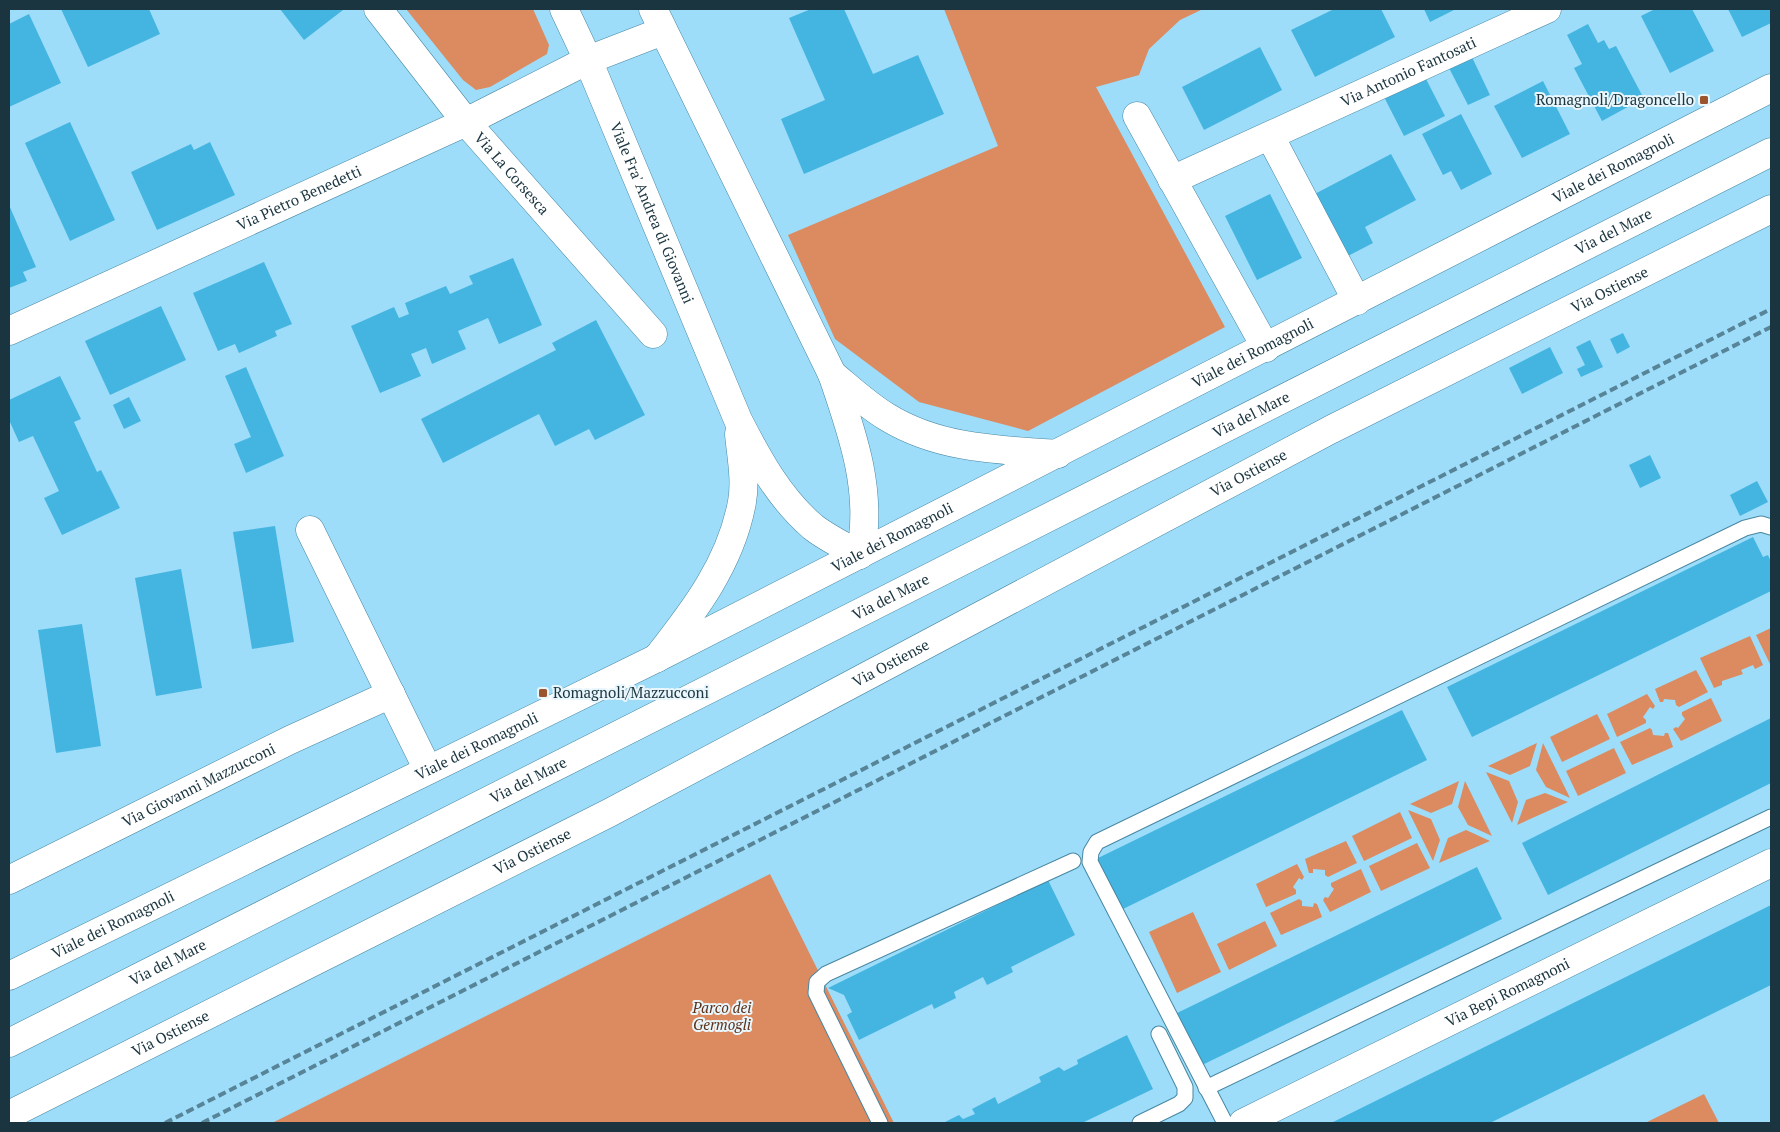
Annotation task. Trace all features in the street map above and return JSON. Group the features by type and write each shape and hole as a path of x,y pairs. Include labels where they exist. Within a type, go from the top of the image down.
{"main road":[{"name":"Via La Corsesca","path":"378,9 466,122 653,334"},
{"name":"Viale Fra' Andrea di Giovanni","path":"564,9 588,60 738,420 764,468 773,483 792,506 814,527 860,554"},
{"name":"Via Antonio Fantosati","path":"1172,180 1547,9"},
{"name":"Via Pietro Benedetti","path":"9,331 466,122 588,60 658,20"},
{"path":"658,20 832,374 851,431 862,481 865,525 860,554"},
{"name":"Viale dei Romagnoli","path":"9,976 657,658 1771,88"},
{"path":"1137,116 1266,348"},
{"path":"1270,136 1357,300"},
{"name":"Via del Mare","path":"9,1043 1771,152"},
{"name":"Via Ostiense","path":"9,1115 609,813 1330,430 1771,209"},
{"path":"832,374 887,417 921,433 956,444 975,447 1058,454"},
{"name":"Viale Fra' Andrea di Giovanni","path":"657,658 713,582 730,543 742,501 743,481 738,420"},
{"path":"310,530 428,770"},
{"name":"Via Giovanni Mazzucconi","path":"9,880 290,740 391,694"},
{"name":"Via Bepi Romagnoni","path":"1243,1123 1771,862"}],"lane":[{"path":"1224,1123 1090,862 1091,852 1097,842 1745,528 1762,524 1771,527"},
{"path":"1206,1088 1771,817"},
{"path":"880,1123 816,993 817,982 826,974 1073,861"},
{"path":"1140,1123 1179,1104 1185,1098 1185,1087 1159,1034"}],"green space":[{"path":"406,9 533,9 549,45 547,54 490,87 476,90 463,80"},
{"path":"944,9 1203,9 1180,20 1149,49 1139,75 1096,87 1225,327 1028,431 919,402 835,339 788,235 998,146"},
{"path":"1771,628 1771,666 1756,635"},
{"path":"1750,636 1763,665 1755,669 1753,665 1741,670 1743,674 1722,681 1722,685 1714,688 1700,658"},
{"path":"1696,670 1708,692 1679,707 1676,705 1675,700 1664,699 1663,702 1660,702 1655,689"},
{"path":"1647,694 1655,706 1653,709 1650,707 1643,717 1646,723 1617,737 1607,714"},
{"path":"1711,698 1722,721 1681,741 1673,729 1678,728 1685,719 1682,712"},
{"path":"1597,714 1610,739 1562,762 1550,737"},
{"path":"1650,728 1653,735 1664,736 1665,733 1668,733 1673,747 1632,765 1620,742"},
{"path":"1537,743 1530,766 1510,775 1488,766"},
{"path":"1543,743 1570,798 1546,787 1536,770"},
{"path":"1614,748 1626,773 1578,796 1566,771"},
{"path":"1486,772 1509,781 1518,802 1512,823"},
{"path":"1459,781 1452,804 1431,813 1410,804"},
{"path":"1465,781 1492,836 1468,825 1458,807"},
{"path":"1545,793 1568,802 1517,825 1526,800"},
{"path":"1408,810 1431,819 1440,840 1433,861"},
{"path":"1400,812 1412,838 1364,861 1352,836"},
{"path":"1466,830 1490,841 1439,863 1448,838"},
{"path":"1346,841 1357,863 1328,877 1325,875 1325,870 1313,869 1313,873 1309,873 1305,859"},
{"path":"1417,843 1430,868 1381,891 1369,866"},
{"path":"1297,864 1304,877 1302,880 1299,878 1293,887 1296,890 1296,894 1266,907 1256,884"},
{"path":"1361,869 1371,892 1330,912 1323,900 1325,897 1328,898 1334,889 1331,883"},
{"name":"Parco dei Germogli","path":"770,874 894,1123 272,1123"},
{"path":"1299,899 1302,901 1302,906 1313,907 1314,903 1317,904 1322,917 1281,935 1270,913"},
{"path":"1193,912 1221,972 1177,993 1149,932"},
{"path":"1265,921 1277,946 1229,970 1217,944"},
{"path":"1704,1094 1719,1123 1645,1123"}],"building":[{"path":"61,9 149,9 160,34 88,67"},
{"path":"280,9 341,9 343,10 304,40"},
{"path":"811,9 844,9 873,74 918,55 944,114 804,174 781,119 825,100 789,18"},
{"path":"1334,9 1381,9 1395,37 1315,77 1291,30"},
{"path":"1424,9 1456,9 1430,22"},
{"path":"1655,9 1692,9 1714,51 1670,73 1641,16"},
{"path":"1728,9 1771,9 1771,23 1742,37"},
{"path":"29,14 61,83 9,107 9,24"},
{"path":"1588,24 1598,43 1604,40 1609,49 1616,46 1642,95 1633,99 1635,103 1602,121 1574,68 1582,64 1567,35"},
{"path":"1260,47 1282,90 1204,130 1182,87"},
{"path":"1471,55 1490,95 1468,105 1448,66"},
{"path":"1425,77 1445,116 1404,136 1384,97"},
{"path":"1543,81 1570,134 1522,158 1494,106"},
{"path":"1461,114 1492,174 1461,190 1451,171 1443,175 1422,134"},
{"path":"70,122 115,220 70,241 25,143"},
{"path":"210,142 235,195 157,230 131,172 191,144 194,150"},
{"path":"1391,154 1416,200 1365,227 1373,243 1348,256 1309,197"},
{"path":"1270,194 1302,258 1257,280 1225,216"},
{"path":"9,205 36,267 23,272 27,281 9,288"},
{"path":"513,258 542,325 499,344 488,318 458,331 466,349 432,364 426,348 411,354 421,376 380,393 351,326 394,307 399,318 409,314 405,303 446,286 450,294 473,284 469,276"},
{"path":"264,262 292,324 275,331 277,336 239,353 235,344 218,351 193,293"},
{"path":"161,306 186,360 110,395 85,341"},
{"path":"596,320 645,415 595,440 589,429 555,446 539,414 443,463 421,419 556,350 552,343"},
{"path":"1623,333 1630,347 1617,354 1610,339"},
{"path":"1590,340 1603,367 1581,377 1577,369 1585,365 1576,347"},
{"path":"1550,347 1563,373 1522,394 1509,368"},
{"path":"246,367 284,456 246,473 234,444 251,437 225,376"},
{"path":"60,376 81,419 74,422 97,472 101,470 120,508 62,535 44,498 59,491 33,436 19,442 9,420 9,400"},
{"path":"129,397 141,421 124,429 113,405"},
{"path":"1650,455 1661,478 1640,488 1629,465"},
{"path":"1757,481 1768,502 1740,516 1730,495"},
{"path":"275,526 294,642 252,649 233,532"},
{"path":"1753,537 1763,557 1768,555 1771,562 1771,591 1472,737 1447,687"},
{"path":"181,569 202,688 156,696 135,578"},
{"path":"82,624 101,746 56,753 38,630"},
{"path":"1402,710 1427,760 1121,910 1096,859"},
{"path":"1771,718 1771,783 1548,895 1522,843"},
{"path":"1477,867 1502,919 1198,1067 1173,1015"},
{"path":"1048,880 1075,935 1011,967 1013,972 987,985 983,977 954,992 956,998 934,1009 932,1004 859,1040 847,1015 852,1012 844,995 828,988"},
{"path":"1771,905 1771,985 1490,1123 1331,1123"},
{"path":"1127,1035 1153,1089 1082,1123 943,1123 959,1115 963,1119 975,1114 972,1109 995,1097 998,1104 1041,1082 1039,1077 1059,1067 1064,1071 1078,1064 1077,1060"}],"railway":[{"path":"165,1123 1771,309"},
{"path":"202,1123 1771,327"}],"place":[{"name":"Romagnoli/Dragoncello","path":"1704,100"},
{"name":"Romagnoli/Mazzucconi","path":"543,693"}]}
